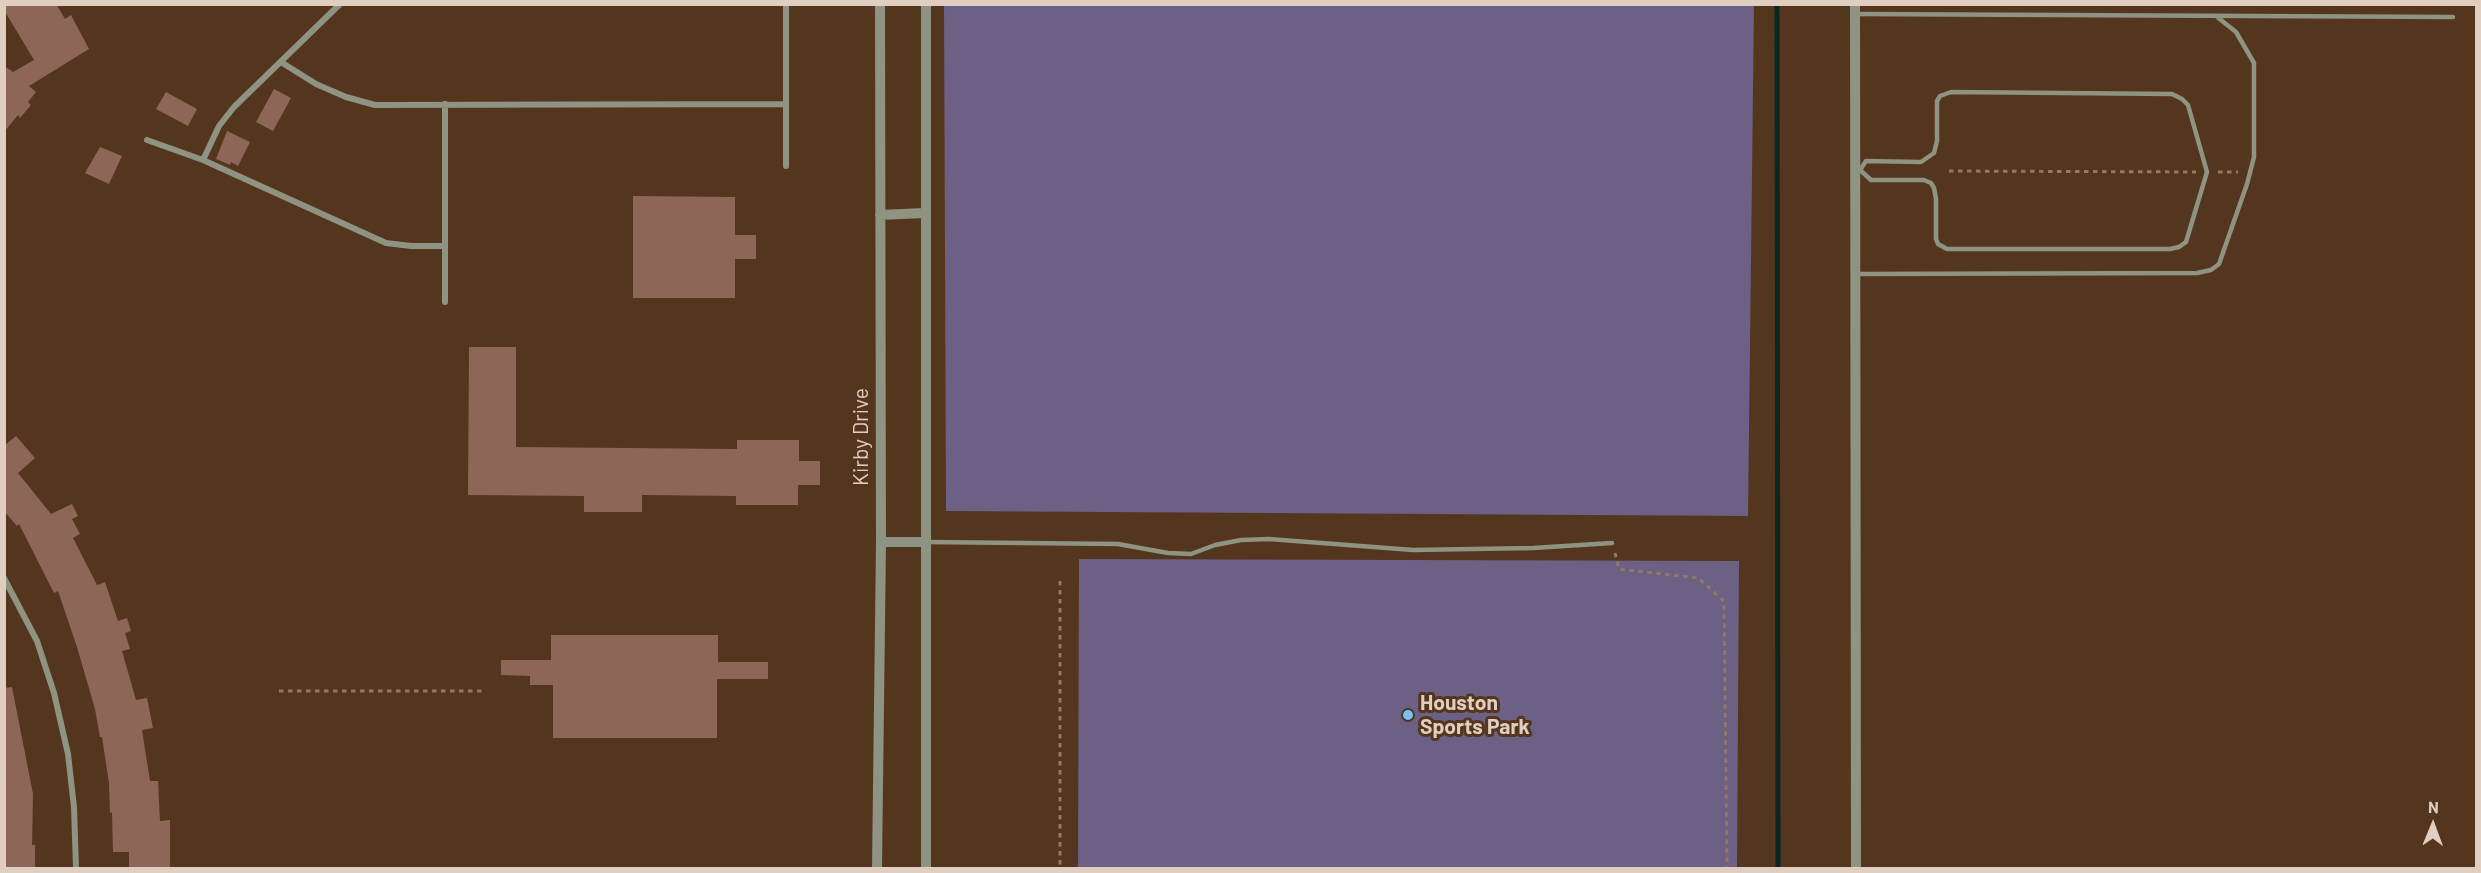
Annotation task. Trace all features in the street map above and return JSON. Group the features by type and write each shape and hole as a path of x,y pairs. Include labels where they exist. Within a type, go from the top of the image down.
{"street":[{"path":"203,160 219,126 234,107 340,4"},
{"path":"786,4 786,166"},
{"name":"Kirby Drive","path":"878,868 880,4"},
{"path":"926,4 924,213 926,868"},
{"path":"1855,9 1858,170 1855,274 1856,868"},
{"path":"281,62 316,84 375,105 786,104"},
{"path":"445,104 445,302"},
{"path":"147,140 203,160 386,243 444,246"},
{"path":"880,214 924,213"},
{"path":"880,542 925,542"},
{"path":"4,578 37,641 54,693 68,754 74,807 76,868"}],"lane":[{"path":"1855,9 2216,16 2453,17"},
{"path":"1855,274 2197,273 2219,264 2251,172 2254,157 2254,63 2236,32 2216,16"},
{"path":"1945,93 2049,93 2172,94 2188,105 2207,172 2186,242 2179,247 2170,249 1947,249 1938,244 1936,239 1936,199 1931,183 1924,180 1871,180 1858,170 1866,161 1922,161 1934,153 1937,141 1937,101 1945,93"},
{"path":"925,542 1118,544 1168,553 1191,554 1215,545 1241,540 1269,539 1413,550 1533,548 1612,543"}],"path":[{"path":"1949,171 2251,172"},
{"path":"1612,543 1618,569 1698,578 1724,601 1727,868"},
{"path":"1060,581 1060,868"},
{"path":"279,691 486,692"}],"shaded area":[{"path":"944,5 1754,5 1748,516 946,511"},
{"name":"Houston Sports Park","path":"1079,559 1739,561 1737,868 1078,868"}],"building":[{"path":"4,4 56,4 65,19 71,15 89,49 29,86 36,92 28,102 31,105 20,118 18,115 4,132 4,66 13,72 34,60 4,10"},
{"path":"274,89 291,98 273,131 256,122"},
{"path":"166,92 197,109 188,126 156,109"},
{"path":"227,131 250,142 238,166 216,159"},
{"path":"100,147 122,156 109,184 85,173"},
{"path":"633,196 735,197 735,235 756,235 756,259 735,259 735,298 633,298"},
{"path":"469,347 516,347 516,447 737,449 737,440 799,440 799,461 820,461 820,485 798,485 798,505 736,505 736,496 642,495 642,512 584,512 584,496 468,495"},
{"path":"16,436 35,458 18,473 51,514 72,504 78,516 72,519 80,534 73,538 97,585 105,582 118,621 127,618 131,631 125,633 130,649 122,651 136,700 147,698 153,728 142,730 150,781 158,781 160,821 170,820 170,868 129,868 129,852 113,852 112,812 110,813 109,783 102,737 100,737 95,709 77,647 58,591 54,593 19,524 17,526 4,511 4,446"},
{"path":"551,635 718,635 718,662 768,662 768,679 717,679 717,738 553,738 553,685 530,685 530,676 501,675 501,660 551,660"},
{"path":"12,687 33,794 32,845 35,845 35,868 4,868 4,688"}],"waterway":[{"path":"1777,4 1778,868"}],"place":[{"name":"Houston Sports Park","path":"1408,715"}]}
